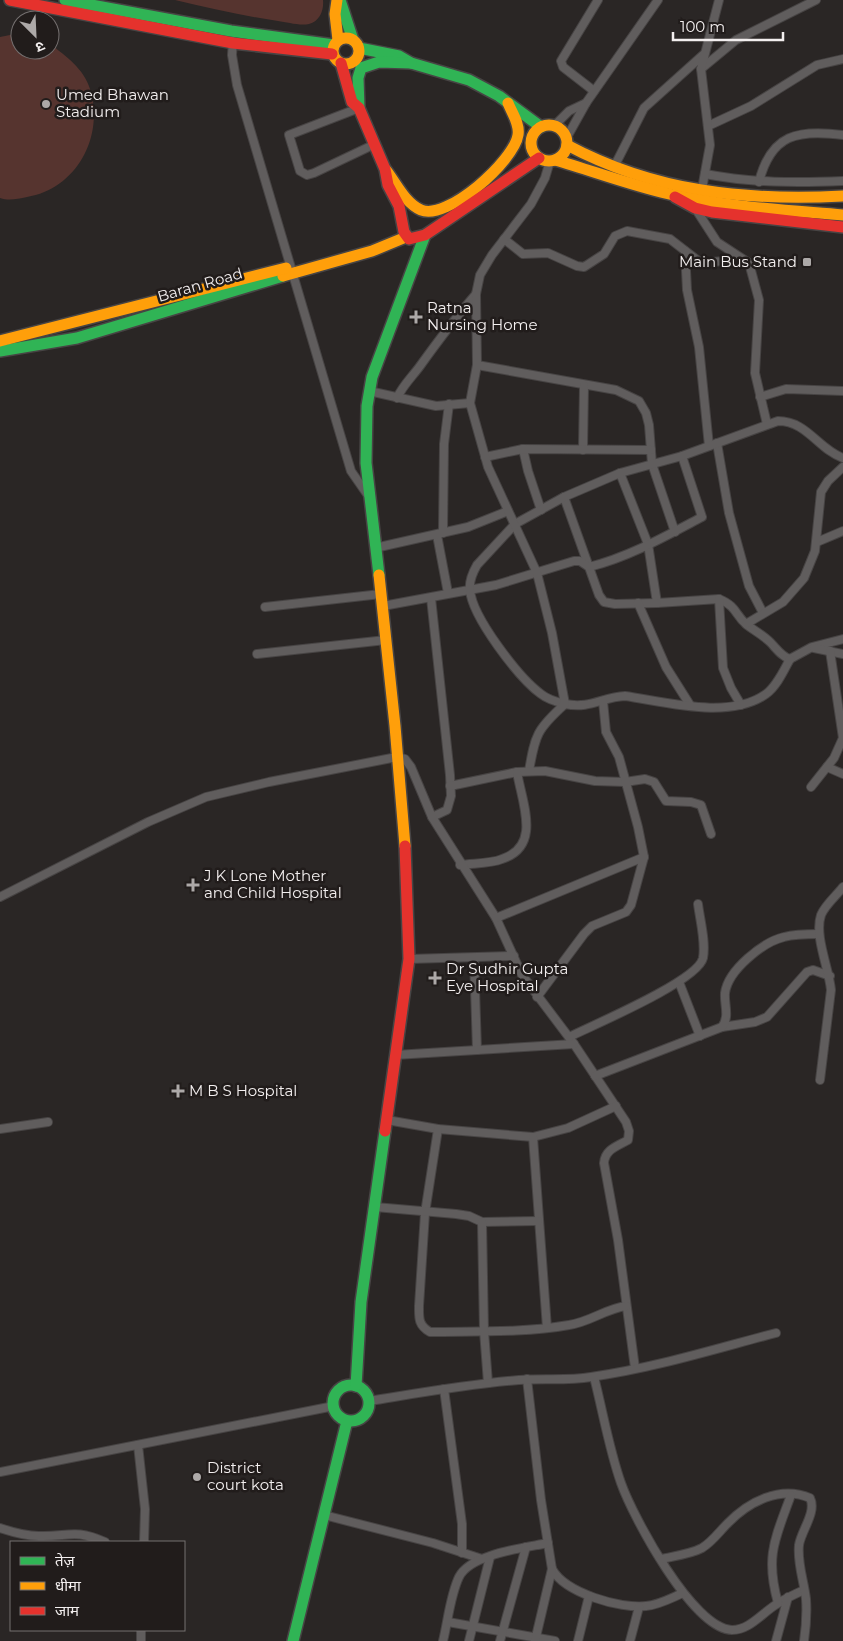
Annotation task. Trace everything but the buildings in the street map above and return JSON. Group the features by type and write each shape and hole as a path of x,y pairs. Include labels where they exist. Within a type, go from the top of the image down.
{"main road":[{"path":"10,0 234,37 335,46 348,38 356,44 399,56 411,63 469,80 508,103 541,126"},
{"path":"66,0 234,37"},
{"path":"338,0 356,44 357,58 353,62 341,63"},
{"path":"338,0 335,14 335,46 352,102 359,108 386,169 410,203 421,210 433,213 440,210 495,172 515,149 519,136 517,125 508,103"},
{"path":"359,108 361,100 357,84 362,68 375,61 396,65 411,63"},
{"path":"843,196 804,199 767,198 702,189 614,168 592,159 567,141 555,125 541,126 535,131 531,143 533,152 538,158 669,194 784,211 843,215"},
{"path":"553,161 564,154 567,141"},
{"name":"Baran Road","path":"0,351 77,338 292,270 372,251 406,236 424,235 538,158"},
{"path":"386,169 388,185 399,206 414,262"},
{"path":"669,194 695,208 766,220 843,227"},
{"path":"356,1386 361,1302 409,959 407,882 397,757 382,600 367,494 369,391 424,235"},
{"name":"Baran Road","path":"0,341 50,330 236,278 292,270"},
{"path":"356,1386 367,1394 369,1401 365,1414 360,1419 347,1421 340,1418 334,1406 337,1393 342,1388 356,1386"},
{"path":"293,1641 347,1421"}],"street":[{"path":"594,91 563,67 561,61 598,0"},
{"path":"567,141 586,103 658,0"},
{"path":"702,189 710,145 701,69 720,0"},
{"path":"701,69 736,40 816,0"},
{"path":"234,37 232,55 237,85 351,471 367,494"},
{"path":"614,168 644,108 704,55"},
{"path":"708,126 751,106 816,65 843,59"},
{"path":"555,125 569,111 586,103"},
{"path":"359,108 289,136 300,171 307,175 314,173 375,144"},
{"path":"759,182 764,163 774,149 784,141 808,132 843,135"},
{"path":"553,161 546,178 531,204 504,238 480,275 476,294 477,365 470,402 485,457 536,573 552,634 565,704"},
{"path":"705,174 759,182 843,181"},
{"path":"695,208 712,236 749,263 759,300 755,373 767,424"},
{"path":"504,238 523,254 548,254 584,267 604,254 615,236 627,231 670,239 701,263 724,261 737,256"},
{"path":"685,251 687,290 699,347 713,444 749,586 763,613"},
{"path":"397,398 404,384 419,368 438,339 476,294"},
{"path":"477,365 584,386 616,390 639,401 646,413 652,464 675,532"},
{"path":"583,450 584,386"},
{"path":"760,397 786,389 843,391"},
{"path":"369,391 436,406 470,402"},
{"path":"448,593 440,534 444,444 449,404"},
{"path":"843,458 834,454 809,432 789,421 767,424 682,456 620,473 564,497 515,524 477,565 470,590 476,609 492,639 533,688 542,695 565,704 587,706 614,697 625,696 690,705 732,707 741,705 767,693 790,659 812,647 843,639"},
{"path":"485,457 523,449 651,450"},
{"path":"523,449 541,510"},
{"path":"265,608 431,598 448,593 496,585 574,561 580,561 589,567 605,563 675,532 702,517 682,456"},
{"path":"746,624 783,602 804,578 817,542 821,492 828,481 843,467"},
{"path":"620,473 648,544 657,603"},
{"path":"564,497 599,595 604,602 615,604 657,603 719,599 733,606 746,624 770,642 785,658 790,659"},
{"path":"375,548 468,527 508,511"},
{"path":"817,542 843,531"},
{"path":"431,598 450,786 447,810 432,817"},
{"path":"719,599 723,668 731,688 741,705"},
{"path":"638,603 666,667 690,705"},
{"path":"256,654 386,640"},
{"path":"812,647 843,654"},
{"path":"811,787 840,747 843,738 830,651"},
{"path":"538,997 584,934 592,926 626,912 631,905 644,857 619,757 606,732 603,701"},
{"path":"529,771 533,743 538,731 544,722 565,704"},
{"path":"0,897 148,822 206,797 269,782 397,757 405,759 411,767 432,817 460,865 496,918 522,975 574,1044 626,1122 629,1131 628,1140 609,1150 604,1156 604,1163 635,1368"},
{"path":"827,766 843,774"},
{"path":"450,786 529,771 545,771 595,781 625,782 645,779 654,782 666,801 691,802 701,805 712,834"},
{"path":"460,865 500,860 514,855 524,845 527,833 517,772"},
{"path":"496,918 644,857"},
{"path":"820,1080 831,1005 830,976 819,934 822,915 842,888"},
{"path":"569,1037 679,982 699,966 703,957 698,904"},
{"path":"722,1027 726,1020 725,992 731,978 747,958 769,943 783,937 819,934"},
{"path":"409,959 514,956"},
{"path":"474,958 477,1050"},
{"path":"596,1076 722,1027 755,1022 766,1017 807,972 813,970 830,976"},
{"path":"679,982 700,1036"},
{"path":"396,1056 574,1044"},
{"path":"387,1120 438,1128 533,1137 568,1128 616,1106"},
{"path":"0,1129 48,1122"},
{"path":"438,1128 424,1213 418,1320 423,1328 430,1332 546,1328 577,1323 611,1308 626,1306"},
{"path":"533,1137 546,1328"},
{"path":"375,1208 469,1216 482,1222 538,1221"},
{"path":"482,1222 484,1331 488,1383"},
{"path":"369,1401 488,1383 527,1379 567,1380 594,1377 666,1363 776,1333"},
{"path":"594,1377 620,1482 632,1510 683,1593 707,1618 718,1626 732,1630 742,1628 788,1597 804,1590"},
{"path":"527,1379 548,1543 552,1569 557,1578 567,1586 589,1596 639,1607 661,1603 683,1593"},
{"path":"444,1389 462,1524 462,1553"},
{"path":"1,1472 334,1406"},
{"path":"138,1445 145,1509 144,1541"},
{"path":"661,1559 702,1548 744,1508 762,1499 775,1494 803,1495 810,1498 812,1503 799,1543 798,1557 807,1622 804,1641"},
{"path":"778,1604 772,1582 771,1554 791,1495"},
{"path":"324,1515 486,1558"},
{"path":"0,1528 38,1536 76,1532 102,1541"},
{"path":"443,1641 459,1576 468,1566 486,1558 548,1543"},
{"path":"500,1641 526,1547"},
{"path":"469,1641 486,1558"},
{"path":"535,1640 552,1569"},
{"path":"578,1641 589,1596"},
{"path":"776,1641 788,1597"},
{"path":"630,1641 639,1607"},
{"path":"448,1622 535,1640 555,1641"}],"shaded area":[{"path":"175,0 323,0 323,4 320,15 313,23 301,25"},
{"name":"Umed Bhawan Stadium","path":"10,35 10,60 60,60 60,52 83,75 90,89 94,107 90,142 72,172 60,184 44,192 10,200 0,198 0,37"}],"traffic: fast":[{"path":"65,0 231,31 334,45"},
{"path":"340,0 353,40"},
{"path":"359,48 399,56 411,63 469,80 499,96 541,127"},
{"path":"359,108 358,78 361,68 379,62 411,63"},
{"path":"379,575 366,463 367,406 372,377 425,235"},
{"path":"0,351 77,338 283,276"},
{"path":"356,1386 361,1302 385,1131"},
{"path":"351,1385 363,1391 369,1403 363,1415 351,1421 339,1415 333,1403 339,1391 351,1385"},
{"path":"293,1641 347,1421"}],"traffic: slow":[{"path":"337,0 335,14 338,40"},
{"path":"346,38 355,42 359,51 355,60 346,64 337,60 333,51 337,42 346,38"},
{"path":"386,170 406,198 415,207 421,210 432,211 447,207 478,186 505,159 514,146 518,135 518,127 508,103"},
{"path":"549,125 556,126 562,130 566,136 567,143 566,150 562,156 556,160 549,161 542,160 536,156 532,150 531,143 532,136 536,130 542,126 549,125"},
{"path":"567,145 600,161 633,173 701,190 771,197 843,196"},
{"path":"555,160 669,194 756,208 843,215"},
{"path":"283,276 372,251 406,237"},
{"path":"0,341 286,268"},
{"path":"379,575 395,726 405,846"}],"traffic: jam":[{"path":"10,0 233,43 332,54"},
{"path":"341,63 352,102 359,108 385,169 388,185 399,206 404,232 409,239 425,235 539,158"},
{"path":"675,197 695,208 712,212 843,227"},
{"path":"385,1131 409,959 405,846"}],"place":[{"name":"Umed Bhawan Stadium","path":"46,104"},
{"name":"Main Bus Stand","path":"807,262"},
{"name":"Ratna Nursing Home","path":"416,317"},
{"name":"J K Lone Mother and Child Hospital","path":"193,885"},
{"name":"Dr Sudhir Gupta Eye Hospital","path":"435,978"},
{"name":"M B S Hospital","path":"178,1091"},
{"name":"District court kota","path":"197,1477"}]}
